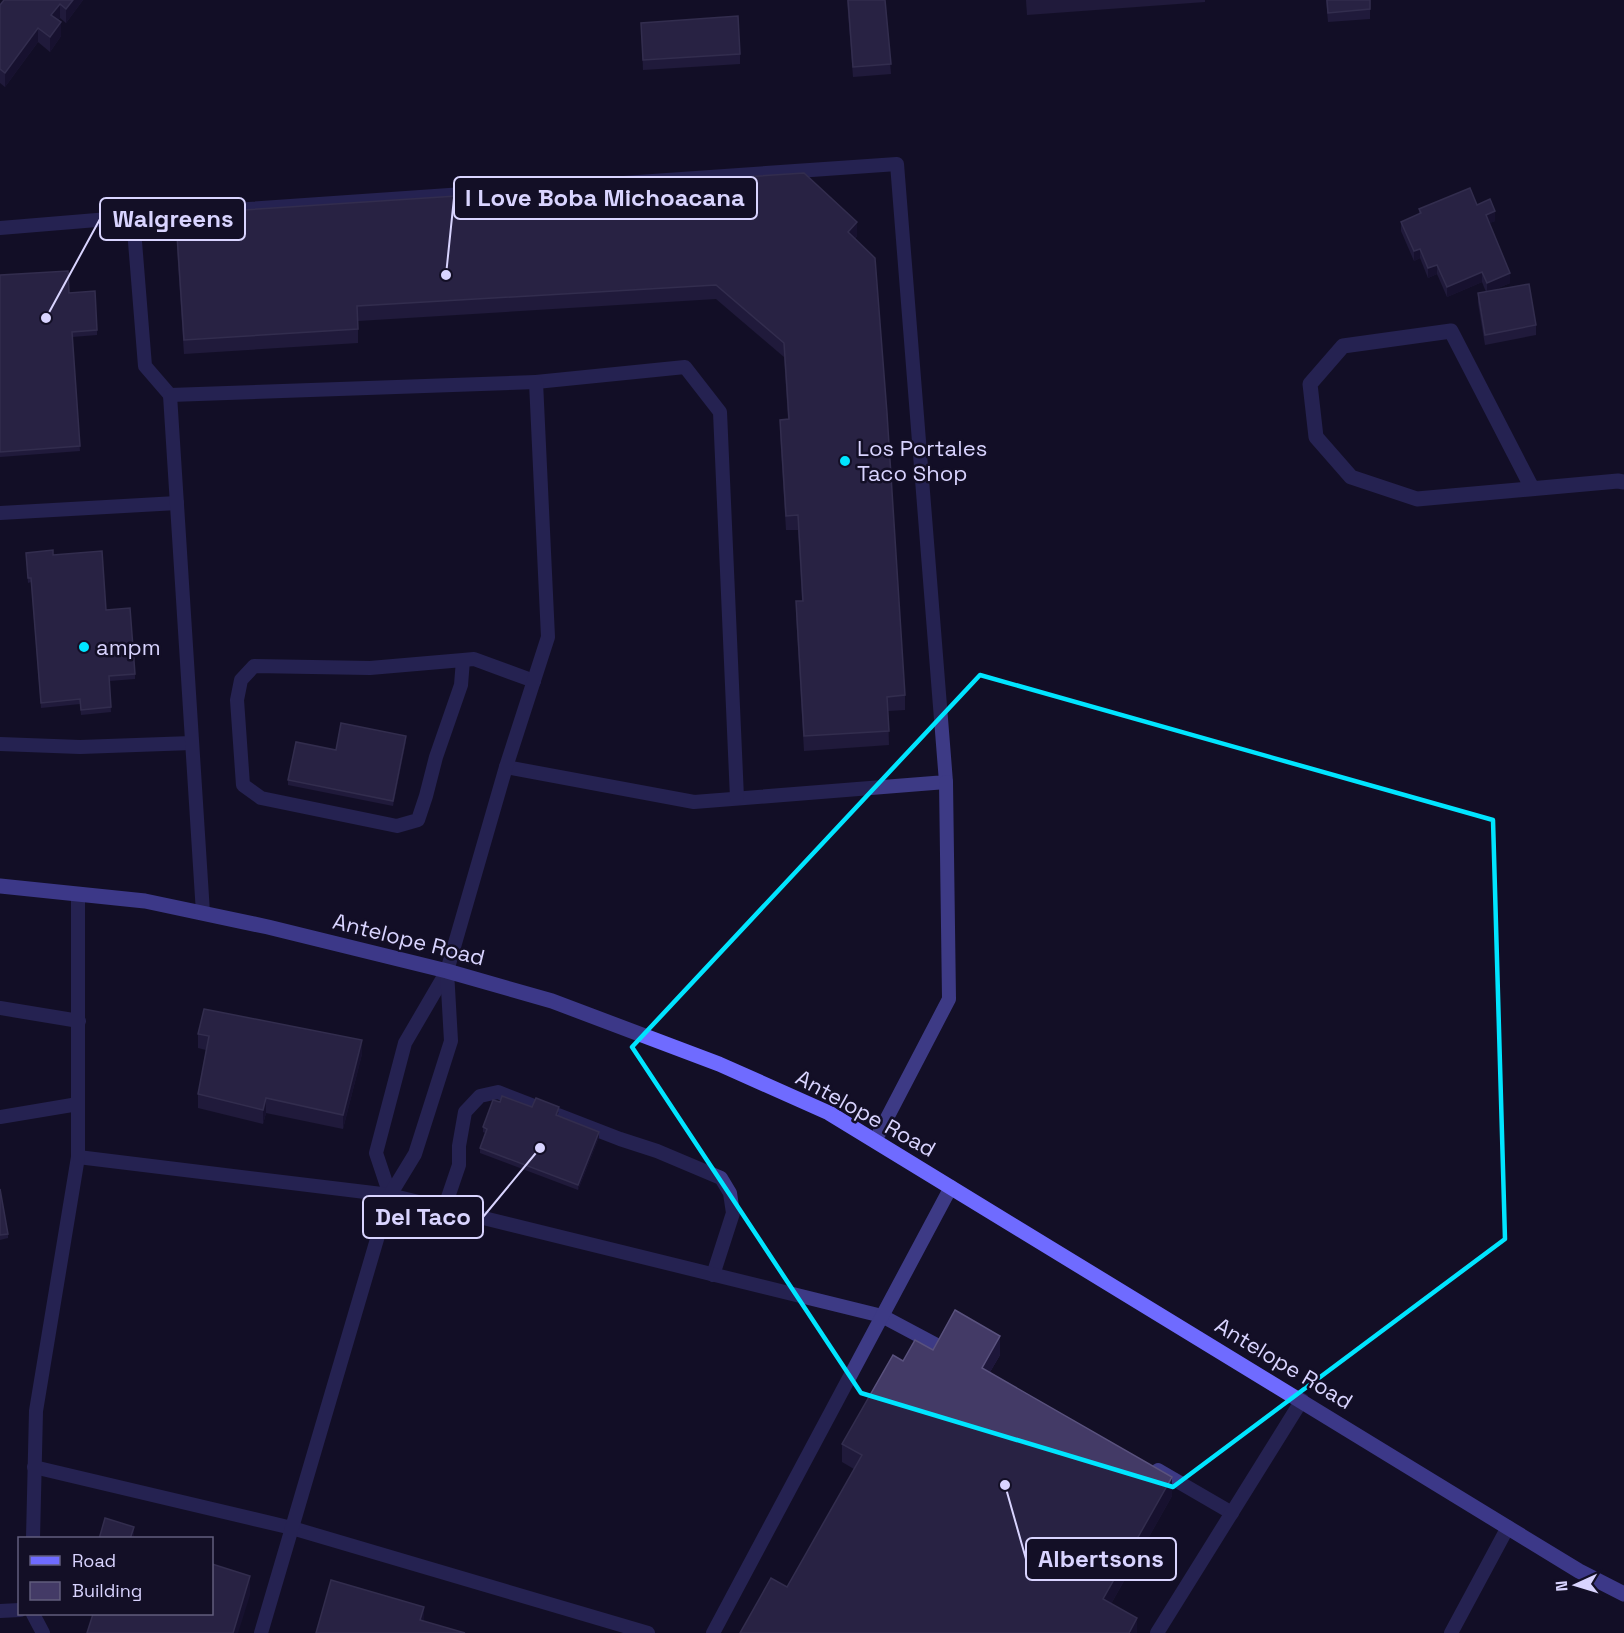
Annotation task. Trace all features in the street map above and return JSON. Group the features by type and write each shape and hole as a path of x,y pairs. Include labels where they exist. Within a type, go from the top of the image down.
{"main road":[{"name":"Antelope Road","path":"0,886 145,901 268,927 447,971 552,1000 719,1064 829,1113 1579,1570 1624,1594"}],"street":[{"path":"1532,488 1451,331 1343,346 1310,384 1316,437 1351,477 1417,499 1624,482"}],"lane":[{"path":"0,228 897,164 946,782 949,999 875,1141"},
{"path":"133,217 145,366 170,394 202,913"},
{"path":"170,394 536,382 685,367 720,412 738,798"},
{"path":"390,1196 376,1153 405,1043 447,971 506,767 548,637 536,382"},
{"path":"0,513 177,503"},
{"path":"463,660 460,685 418,820 397,826 261,798 243,785 237,700 241,680 254,666 370,668 474,659 534,681"},
{"path":"0,744 80,747 192,743"},
{"path":"506,767 693,802 946,782"},
{"path":"33,1537 36,1411 78,1157 78,894"},
{"path":"261,1633 390,1196 415,1155 451,1041 447,971"},
{"path":"0,1008 79,1021"},
{"path":"444,1209 459,1165 459,1146 465,1112 480,1096 498,1092 534,1106"},
{"path":"0,1117 78,1104"},
{"path":"558,1115 657,1151 721,1178 730,1193 733,1213 713,1275"},
{"path":"78,1157 390,1196 882,1316 944,1349"},
{"path":"713,1633 951,1187"},
{"path":"1157,1633 1302,1401"},
{"path":"1151,1466 1232,1513"},
{"path":"34,1467 292,1528 648,1633"},
{"path":"1451,1633 1508,1527"},
{"path":"0,1611 18,1611"},
{"path":"34,1615 43,1633"}],"highlighted area":[{"path":"980,675 1493,820 1505,1239 1173,1487 861,1393 632,1047"}],"building":[{"path":"4,0 73,0 66,9 60,4 51,15 61,22 50,37 38,28 5,73 0,69 0,5"},
{"path":"848,0 885,0 891,64 853,67"},
{"path":"1327,0 1370,0 1370,9 1328,13"},
{"path":"738,16 740,54 643,60 641,23"},
{"path":"804,173 857,222 848,232 875,258 905,695 887,697 889,731 804,736 796,601 803,601 798,515 786,516 780,420 789,419 784,343 716,285 357,306 358,329 184,340 177,235 214,232 213,212"},
{"path":"1470,188 1477,205 1490,199 1495,211 1486,215 1510,273 1487,283 1482,272 1447,287 1437,265 1428,268 1420,249 1414,251 1401,222 1421,213 1419,209"},
{"path":"68,271 69,293 95,291 97,330 72,332 80,446 0,452 0,275"},
{"path":"1529,284 1536,325 1485,335 1478,293"},
{"name":"ampm","path":"53,550 53,555 102,551 106,610 130,608 135,674 109,676 111,707 81,710 80,699 41,703 31,578 28,578 26,553"},
{"path":"341,723 406,736 393,801 288,780 296,742 336,750"},
{"path":"204,1009 362,1040 343,1115 266,1098 263,1110 198,1094 209,1036 198,1034"},
{"path":"502,1096 532,1107 536,1098 559,1107 556,1115 599,1132 578,1185 480,1148 487,1129 483,1127 493,1100 500,1102"},
{"path":"0,1189 8,1234 0,1235"},
{"path":"955,1310 1000,1336 982,1368 1172,1477 1103,1599 1137,1618 1129,1633 740,1633 771,1578 787,1587 862,1455 842,1444 893,1355 903,1361 915,1340 933,1350"},
{"path":"105,1518 134,1527 131,1537 100,1537"},
{"path":"213,1564 250,1576 233,1633 87,1633 93,1615 213,1615"},
{"path":"331,1580 424,1607 420,1620 465,1633 316,1633"}],"place":[{"name":"I Love Boba Michoacana","path":"446,275"},
{"name":"Walgreens","path":"46,318"},
{"name":"Los Portales Taco Shop","path":"845,461"},
{"name":"ampm","path":"84,647"},
{"name":"Del Taco","path":"540,1148"},
{"name":"Albertsons","path":"1005,1485"}]}
